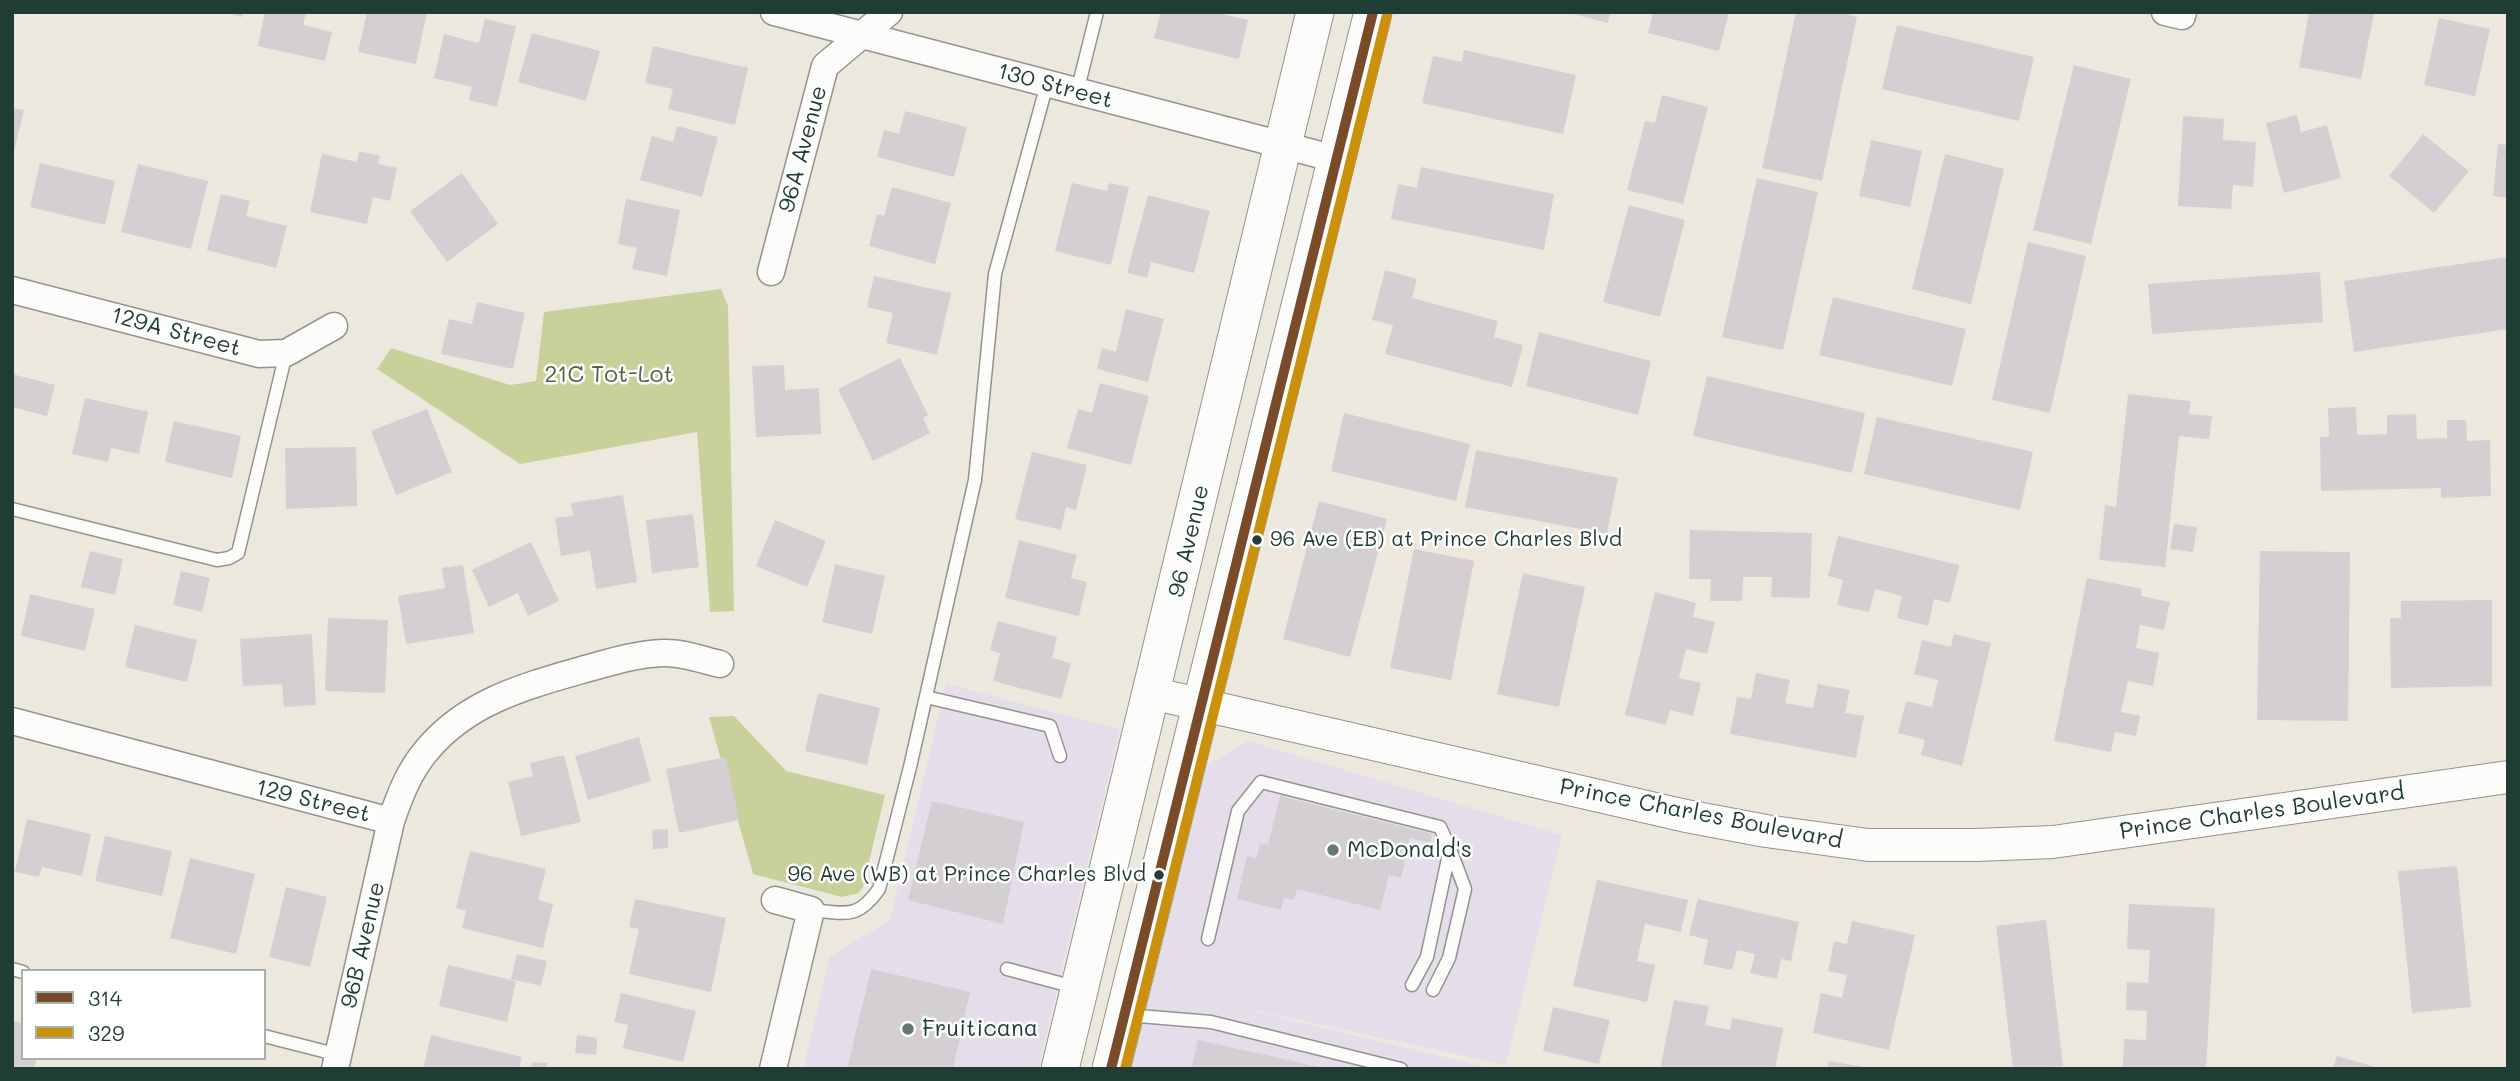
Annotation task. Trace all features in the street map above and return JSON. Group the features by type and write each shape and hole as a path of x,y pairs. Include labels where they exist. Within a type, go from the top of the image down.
{"main road":[{"name":"96 Avenue","path":"1060,1069 1315,12"},
{"path":"1111,1069 1373,12"}],"street":[{"name":"130 Street","path":"774,12 1336,159"},
{"name":"96A Avenue","path":"771,272 825,66 889,12"},
{"name":"129A Street","path":"12,290 259,354 286,353"},
{"path":"286,353 334,326"},
{"name":"129 Street","path":"12,721 391,821 406,781 426,750 451,725 484,703 526,686 629,657 666,652 720,664"},
{"name":"Prince Charles Boulevard","path":"1151,693 1686,816 1766,831 1868,845 2053,842 2508,777"},
{"name":"96B Avenue","path":"337,1062 391,821"},
{"path":"774,1069 811,910 775,900"}],"lane":[{"path":"1077,92 1097,12"},
{"path":"811,910 853,913 868,905 879,889 975,480 995,274 1047,84"},
{"path":"12,509 217,560 238,553 286,353"},
{"path":"926,696 1050,726 1060,756"},
{"path":"1208,939 1238,811 1261,782 1440,827 1465,889 1449,958 1433,990"},
{"path":"1412,985 1427,957 1450,849"},
{"path":"1007,969 1080,989"},
{"path":"1125,1015 1211,1022 1401,1069"},
{"path":"266,1037 337,1062"}],"shaded area":[{"path":"946,684 1120,729 1038,1069 803,1069 830,956 890,920"},
{"path":"1248,741 1562,835 1506,1065 1216,1002 1495,1069 1130,1069 1204,767"}],"green space":[{"name":"21C Tot-Lot","path":"721,289 728,306 734,611 710,612 697,432 520,464 377,369 391,348 510,385 536,381 544,312"},
{"path":"734,716 786,771 885,795 863,887 858,893 842,897 753,874 709,717"}],"building":[{"path":"225,12 243,12 242,17"},
{"path":"265,12 306,12 303,25 332,32 325,61 258,46"},
{"path":"367,12 427,12 416,64 358,52"},
{"path":"1161,12 1213,12 1248,20 1239,59 1154,38"},
{"path":"1565,12 1610,12 1608,23"},
{"path":"1653,12 1729,12 1719,51 1648,33"},
{"path":"1796,12 1836,12 1857,17 1822,181 1762,168"},
{"path":"2309,12 2374,13 2361,79 2299,67"},
{"path":"2439,18 2490,29 2475,96 2424,85"},
{"path":"485,19 516,26 497,107 469,100 472,87 434,78 444,34 479,43"},
{"path":"1897,25 2034,57 2019,121 1882,89"},
{"path":"532,33 600,51 586,101 518,82"},
{"path":"653,46 748,68 735,125 668,109 673,89 645,83"},
{"path":"1464,50 1576,75 1563,134 1422,103 1433,56 1462,62"},
{"path":"2074,65 2131,79 2091,244 2033,230"},
{"path":"1662,95 1708,107 1683,204 1627,190 1645,121 1655,123"},
{"path":"12,108 24,110 13,156 12,156"},
{"path":"905,111 967,127 954,177 877,157 884,130 899,134"},
{"path":"2297,115 2301,132 2327,125 2341,178 2284,193 2266,123"},
{"path":"2183,116 2224,119 2223,140 2256,142 2253,187 2233,185 2231,209 2178,206"},
{"path":"677,126 718,137 702,197 640,180 652,136 673,142"},
{"path":"2423,134 2469,171 2434,213 2389,176"},
{"path":"1871,140 1922,151 1910,207 1859,196"},
{"path":"2498,144 2508,145 2508,198 2493,196"},
{"path":"359,151 380,156 378,164 397,168 390,201 373,197 367,224 310,212 322,154 357,162"},
{"path":"1945,154 2004,169 1971,304 1912,289"},
{"path":"40,163 115,181 105,225 30,207"},
{"path":"138,164 208,181 191,249 121,232"},
{"path":"1421,167 1554,194 1544,250 1391,219 1398,184 1417,188"},
{"path":"462,173 498,224 447,262 410,211"},
{"path":"1757,178 1818,192 1783,350 1722,337"},
{"path":"1072,183 1107,191 1109,183 1129,187 1111,265 1055,251"},
{"path":"892,187 951,203 935,264 869,246 877,214 884,216"},
{"path":"221,194 250,201 246,216 287,226 276,268 207,250"},
{"path":"1148,195 1210,211 1194,273 1151,262 1147,278 1127,273"},
{"path":"626,199 680,210 667,276 632,269 637,248 618,244"},
{"path":"1629,205 1685,220 1660,317 1603,302"},
{"path":"2028,242 2086,256 2050,413 1992,400"},
{"path":"2508,257 2508,329 2354,352 2344,281"},
{"path":"1385,270 1417,279 1412,298 1498,321 1494,337 1523,345 1512,387 1385,354 1393,325 1372,320"},
{"path":"2320,272 2323,322 2152,334 2148,284"},
{"path":"874,276 951,293 937,355 886,343 893,313 867,307"},
{"path":"1833,297 1966,329 1952,386 1819,355"},
{"path":"477,302 525,313 513,369 441,354 449,319 472,324"},
{"path":"1126,309 1164,319 1148,382 1097,369 1102,348 1116,352"},
{"path":"1539,332 1651,361 1638,415 1526,386"},
{"path":"900,358 928,415 923,418 930,433 873,461 838,389"},
{"path":"784,365 785,390 819,388 821,434 756,437 752,366"},
{"path":"12,374 55,385 47,416 12,407"},
{"path":"1707,376 1865,413 1852,473 1693,436"},
{"path":"1100,383 1149,396 1131,465 1067,448 1078,409 1092,413"},
{"path":"2128,394 2191,401 2189,414 2212,416 2209,439 2179,436 2165,567 2099,560 2105,505 2116,507"},
{"path":"85,398 148,412 139,454 111,448 108,462 72,454"},
{"path":"2356,407 2357,435 2387,434 2387,415 2416,414 2417,439 2447,438 2447,420 2466,420 2467,441 2490,440 2491,496 2441,498 2441,488 2321,491 2320,437 2329,437 2328,408"},
{"path":"427,409 452,472 396,495 371,431"},
{"path":"1344,413 1470,444 1456,501 1331,471"},
{"path":"1877,417 2033,452 2020,510 1864,474"},
{"path":"174,421 241,436 232,478 165,462"},
{"path":"356,447 357,506 286,509 285,448"},
{"path":"1476,450 1618,478 1607,534 1465,507"},
{"path":"1032,452 1087,465 1076,510 1066,507 1061,530 1015,519"},
{"path":"623,495 637,582 596,589 590,551 561,556 555,518 573,516 571,503"},
{"path":"1319,501 1387,519 1350,657 1283,639"},
{"path":"693,514 699,567 652,573 646,520"},
{"path":"775,520 826,541 807,587 756,566"},
{"path":"2174,524 2197,527 2193,552 2170,549"},
{"path":"1690,530 1812,533 1810,598 1771,597 1772,577 1743,577 1742,601 1710,601 1711,579 1689,579"},
{"path":"1838,536 1959,565 1950,603 1934,599 1928,626 1897,618 1902,596 1875,589 1869,612 1837,605 1843,580 1828,576"},
{"path":"1019,540 1077,555 1071,578 1087,582 1079,616 1005,598"},
{"path":"531,542 559,601 528,616 518,593 489,607 472,570"},
{"path":"1414,549 1474,561 1451,680 1390,668"},
{"path":"90,551 123,559 115,595 81,587"},
{"path":"2260,551 2350,552 2348,721 2257,720"},
{"path":"835,564 885,576 872,634 822,622"},
{"path":"463,565 474,633 406,644 398,596 445,588 442,568"},
{"path":"181,571 210,578 202,612 173,605"},
{"path":"1523,573 1585,587 1559,707 1497,694"},
{"path":"2087,578 2142,589 2141,596 2170,602 2164,630 2140,625 2136,648 2159,653 2153,686 2128,681 2121,712 2140,716 2136,736 2115,732 2111,752 2054,741"},
{"path":"1655,592 1696,603 1693,617 1715,622 1707,654 1686,649 1679,678 1701,683 1693,716 1670,710 1666,725 1625,715"},
{"path":"30,594 95,609 85,651 21,636"},
{"path":"2492,600 2492,686 2391,688 2390,618 2401,618 2401,601"},
{"path":"328,618 388,620 385,693 325,691"},
{"path":"998,621 1057,637 1052,658 1071,663 1061,699 993,681 1000,653 990,650"},
{"path":"135,625 197,640 187,682 125,667"},
{"path":"312,634 316,705 284,707 282,684 243,686 240,639"},
{"path":"1954,634 1991,643 1962,766 1921,755 1925,740 1898,733 1906,701 1932,707 1938,680 1914,674 1922,640 1951,647"},
{"path":"1756,673 1790,680 1785,703 1813,708 1818,684 1850,690 1845,713 1864,716 1856,758 1730,734 1737,697 1751,699"},
{"path":"818,693 880,708 867,765 805,751"},
{"path":"639,737 651,781 588,800 575,756"},
{"path":"564,755 581,822 521,836 508,782 533,776 530,763"},
{"path":"726,757 739,820 679,833 666,769"},
{"name":"McDonald's","path":"1280,796 1432,834 1430,843 1410,838 1401,878 1389,875 1380,910 1297,889 1294,900 1284,898 1281,910 1237,899 1247,856 1256,858 1260,843 1268,845"},
{"path":"932,801 1024,822 1003,924 908,900"},
{"path":"27,819 91,834 82,876 42,867 39,877 15,872"},
{"path":"668,829 668,848 653,849 652,830"},
{"path":"105,836 172,851 162,896 95,881"},
{"path":"470,851 546,869 538,900 553,904 543,948 462,928 466,911 456,908"},
{"path":"190,858 255,874 236,954 170,938"},
{"path":"2457,866 2471,1007 2412,1013 2398,871"},
{"path":"1597,880 1688,900 1681,932 1645,924 1637,961 1655,965 1647,1002 1573,986"},
{"path":"286,887 327,897 310,967 269,957"},
{"path":"635,899 726,918 711,992 629,974 639,929 629,927"},
{"path":"1698,899 1799,922 1791,961 1781,959 1777,979 1750,973 1755,954 1737,950 1732,970 1703,964 1708,940 1689,935"},
{"path":"2129,904 2215,908 2206,1069 2123,1069 2124,1039 2146,1040 2147,1011 2126,1010 2127,982 2148,983 2150,950 2127,949"},
{"path":"2046,920 2063,1066 2013,1069 1996,926"},
{"path":"1852,921 1915,935 1889,1050 1813,1033 1821,993 1842,998 1847,975 1828,971 1834,941 1847,944"},
{"path":"517,954 547,961 541,986 511,979"},
{"path":"448,965 516,981 507,1022 439,1006"},
{"path":"871,969 970,992 953,1069 847,1069"},
{"path":"621,993 696,1011 683,1062 623,1048 628,1025 614,1022"},
{"path":"1674,1000 1709,1006 1705,1025 1730,1030 1732,1018 1783,1028 1775,1069 1660,1069"},
{"path":"1553,1007 1610,1020 1599,1064 1543,1051"},
{"path":"12,1021 21,1023 21,1060 36,1060 34,1069 12,1069"},
{"path":"431,1035 522,1057 519,1069 423,1069"},
{"path":"577,1035 597,1038 596,1055 575,1053"},
{"path":"1198,1040 1324,1068 1324,1069 1191,1069"},
{"path":"2337,1056 2379,1068 2379,1069 2333,1069"},
{"path":"1829,1061 1864,1067 1827,1069"},
{"path":"532,1062 547,1063 547,1069 531,1069"}],"transit line":[{"name":"314","path":"1111,1069 1373,12"},
{"name":"329","path":"1125,1069 1387,15"}],"place":[{"name":"96 Ave (EB) at Prince Charles Blvd","path":"1257,540"},
{"name":"McDonald's","path":"1333,850"},
{"name":"96 Ave (WB) at Prince Charles Blvd","path":"1159,875"},
{"name":"Fruiticana","path":"908,1029"}]}
